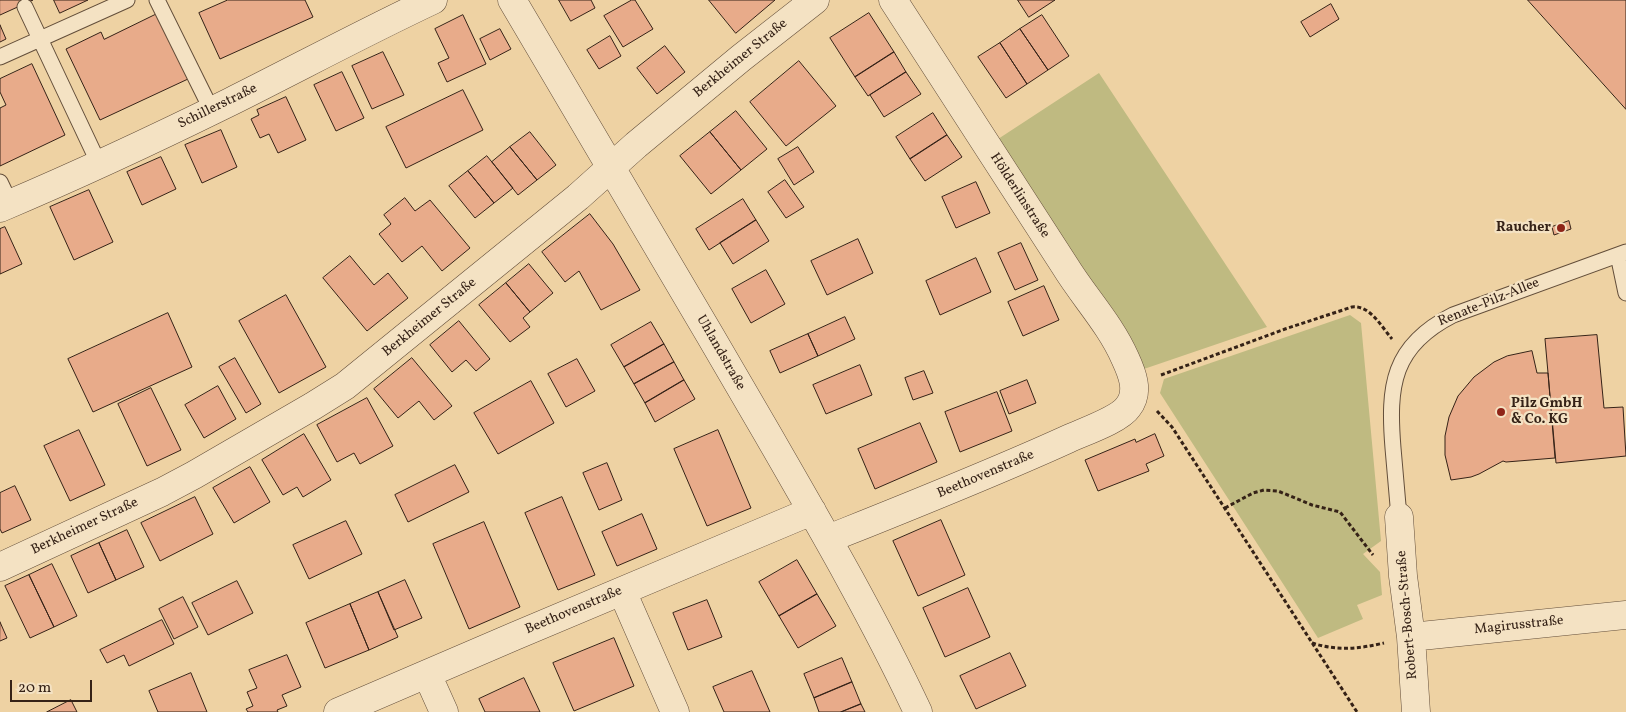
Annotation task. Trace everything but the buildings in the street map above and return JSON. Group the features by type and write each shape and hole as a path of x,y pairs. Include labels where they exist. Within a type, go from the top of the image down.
{"street":[{"name":"Schillerstraße","path":"3,198 99,164 212,111 363,33 433,0"},
{"name":"Uhlandstraße","path":"512,0 716,345 828,540 873,620 918,712"},
{"name":"Berkheimer Straße","path":"0,567 186,479 330,396 362,373 570,204 734,64 815,0"},
{"name":"Hölderlinstraße","path":"893,0 1072,278 1107,326 1125,357 1134,390"},
{"name":"Beethovenstraße","path":"828,540 1000,470 1102,424 1126,410 1134,390"},
{"name":"Beethovenstraße","path":"338,712 812,512"},
{"name":"Robert-Bosch-Straße","path":"1399,518 1411,637 1416,712"},
{"path":"622,591 676,712"},
{"name":"Magirusstraße","path":"1411,637 1626,615"},
{"path":"427,674 444,712"}],"lane":[{"path":"0,57 127,0"},
{"path":"157,0 212,111"},
{"path":"25,7 99,164"},
{"path":"1622,253 1626,292"},
{"name":"Renate-Pilz-Allee","path":"1399,518 1392,430 1392,405 1396,377 1405,356 1423,334 1453,315 1622,253"}],"path":[{"path":"1357,712 1169,422 1134,390 1300,324 1352,307 1363,308 1370,313 1405,356"},
{"path":"1225,508 1253,493 1270,490 1312,505 1337,511 1342,514 1384,567 1404,576"},
{"path":"1312,643 1328,648 1342,649 1367,647 1411,637"}],"shaded area":[{"path":"1099,73 1267,327 1141,370 995,141"},
{"path":"1350,315 1361,323 1381,541 1363,554 1380,572 1382,595 1357,605 1363,619 1318,638 1160,393 1164,379"}],"place":[{"name":"Raucher","path":"1561,228"},
{"name":"Pilz GmbH & Co. KG","path":"1501,412"}]}
